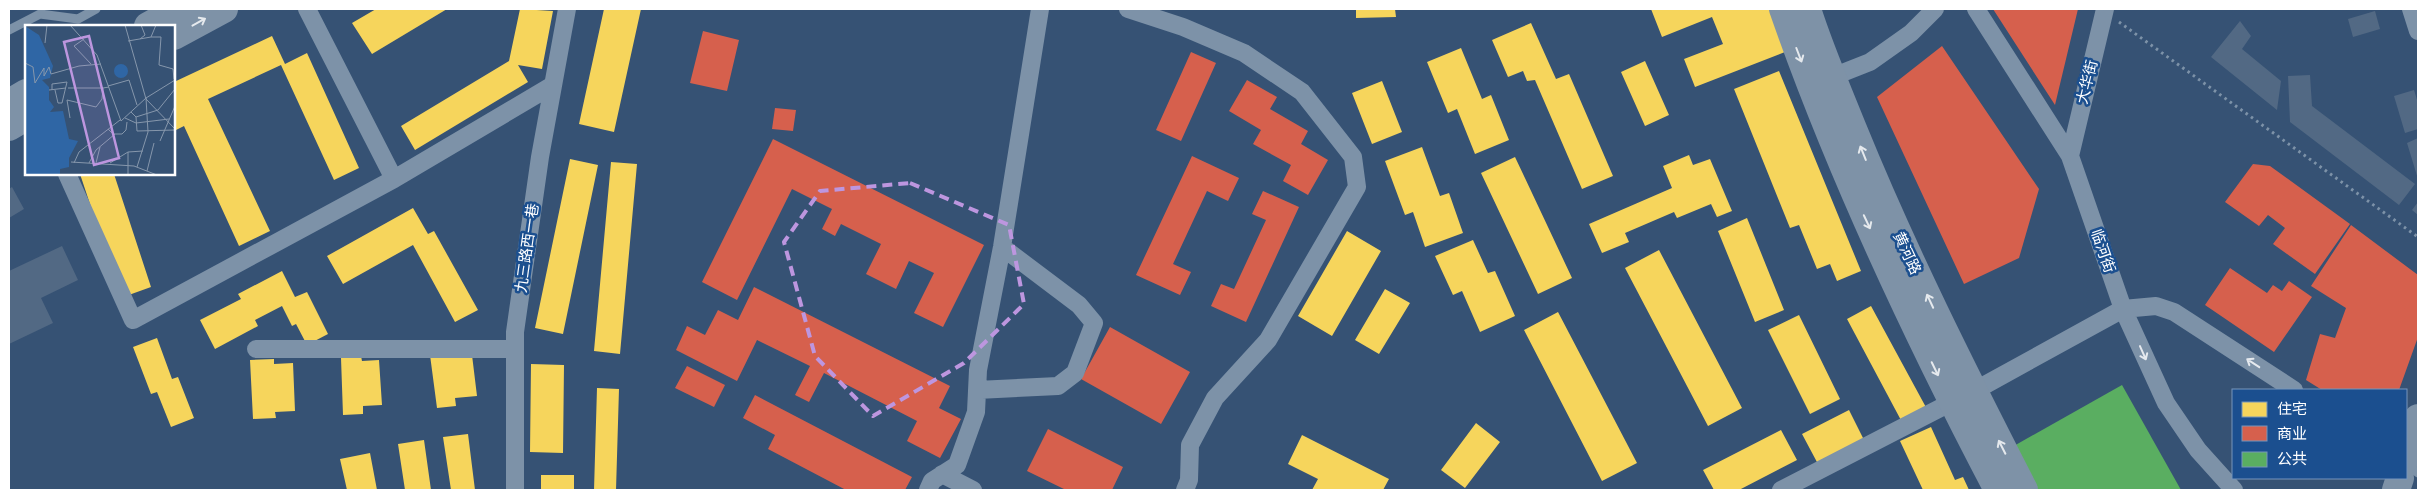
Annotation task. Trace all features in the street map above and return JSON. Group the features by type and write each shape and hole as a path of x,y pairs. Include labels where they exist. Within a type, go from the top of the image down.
{"highway":[{"path":"150,25 179,9"},
{"path":"175,35 224,9"},
{"name":"黄河路","path":"1783,9 1861,209 1963,396 2024,490"},
{"name":"黄河路","path":"1807,9 1832,77 1963,396 1998,490"},
{"path":"9,103 25,94"},
{"path":"9,127 25,118"},
{"path":"2407,455 2418,418"}],"street":[{"path":"307,9 394,179"},
{"name":"九三路西一巷","path":"515,490 515,332 553,85 567,9"},
{"path":"928,490 932,481 957,465 976,412 978,370 1002,247 1040,9"},
{"path":"1128,9 1183,27 1244,53 1302,92 1353,157 1357,187 1268,340 1215,398 1190,445 1189,480 1185,490"},
{"path":"1832,77 1870,62 1911,33 1935,9"},
{"name":"临河街","path":"1976,9 2070,156 2123,309 2166,403 2198,450 2234,490"},
{"path":"2411,9 2418,30"},
{"name":"大华街","path":"2070,156 2104,10"},
{"path":"67,175 133,320 394,179 553,85"},
{"path":"977,390 1058,386 1074,373 1094,324 1079,305 1002,247"},
{"path":"1781,490 1963,396 2123,309 2156,306 2174,312 2292,389"},
{"path":"256,349 515,349"},
{"path":"942,474 973,490"}],"lane":[{"path":"9,30 40,14 78,19 96,9"},
{"path":"2407,465 2418,473"}],"path":[{"path":"2104,10 2418,236"}],"highlighted area":[{"path":"910,183 1009,225 1024,304 964,363 873,416 815,356 784,242 820,191"}],"building: 住宅":[{"path":"376,9 447,9 372,54 352,23"},
{"path":"520,9 553,11 542,69 518,65 528,82 415,150 401,126 509,61"},
{"path":"604,9 641,9 614,132 579,124"},
{"path":"1356,9 1395,9 1396,17 1356,18"},
{"path":"1651,9 1774,9 1790,50 1695,87 1684,59 1723,44 1712,17 1662,37"},
{"path":"1531,23 1556,79 1569,74 1613,176 1582,189 1535,80 1527,81 1523,71 1508,77 1492,40"},
{"path":"272,36 285,64 307,53 359,168 334,180 281,65 208,99 270,231 239,246 184,126 175,130 175,82"},
{"path":"1461,48 1482,99 1491,95 1509,140 1475,154 1457,109 1448,113 1427,62"},
{"path":"1645,61 1669,115 1645,126 1621,72"},
{"path":"1779,71 1861,271 1837,281 1830,264 1817,269 1799,225 1790,228 1734,89"},
{"path":"1382,81 1402,132 1372,144 1352,93"},
{"path":"1422,147 1440,196 1449,193 1463,233 1425,247 1413,212 1405,215 1385,161"},
{"path":"1689,155 1693,165 1710,159 1732,211 1717,217 1711,204 1677,218 1674,212 1625,233 1629,242 1602,253 1589,224 1672,188 1663,166"},
{"path":"1515,157 1572,278 1538,294 1481,173"},
{"path":"570,159 598,165 563,334 535,328"},
{"path":"611,162 637,164 620,354 594,351"},
{"path":"80,175 114,175 151,287 126,296 106,252"},
{"path":"413,208 428,234 434,231 478,310 455,322 413,245 343,284 327,256"},
{"path":"1747,218 1784,310 1755,322 1718,231"},
{"path":"1347,231 1381,251 1332,336 1298,316"},
{"path":"1473,240 1488,273 1495,271 1515,316 1480,332 1462,291 1453,295 1435,256"},
{"path":"1659,250 1742,408 1708,426 1625,268"},
{"path":"282,271 295,297 307,292 328,334 307,345 296,324 292,326 282,306 255,320 258,326 215,349 200,320 241,299 238,294"},
{"path":"1385,289 1410,303 1379,354 1355,340"},
{"path":"1871,306 1928,411 1903,424 1847,319"},
{"path":"1558,312 1637,463 1602,481 1524,330"},
{"path":"1799,315 1840,399 1810,414 1768,330"},
{"path":"157,338 172,379 178,377 194,418 171,427 157,392 151,394 133,347"},
{"path":"430,355 472,355 477,396 455,398 456,406 437,408"},
{"path":"361,356 362,361 379,360 382,405 363,406 363,414 343,415 341,358"},
{"path":"274,359 274,364 293,363 295,411 275,412 276,418 253,419 250,360"},
{"path":"531,364 564,365 563,453 530,452"},
{"path":"597,388 619,389 616,490 594,490"},
{"path":"1849,410 1864,440 1818,464 1802,434"},
{"path":"1476,423 1500,442 1465,488 1441,470"},
{"path":"1931,427 1955,480 1963,477 1969,490 1923,490 1900,441"},
{"path":"1781,430 1797,460 1739,490 1714,490 1703,470"},
{"path":"468,434 475,490 451,490 443,437"},
{"path":"1302,435 1389,479 1383,490 1312,490 1318,479 1288,464"},
{"path":"424,440 431,490 405,490 398,444"},
{"path":"370,453 377,490 347,490 340,459"},
{"path":"541,475 574,475 574,490 541,490"}],"building: 商业":[{"path":"1993,9 2078,9 2055,105"},
{"path":"703,31 739,40 727,91 690,83"},
{"path":"1942,46 2039,189 2019,258 1964,284 1877,97"},
{"path":"1191,52 1216,63 1181,141 1156,130"},
{"path":"1247,80 1277,97 1270,109 1308,131 1301,144 1328,160 1308,195 1283,181 1291,165 1253,144 1261,130 1229,111"},
{"path":"775,108 796,110 793,131 772,129"},
{"path":"773,139 984,245 943,327 914,313 934,273 909,261 896,289 866,274 881,244 841,224 835,236 822,229 832,209 792,189 737,300 702,282"},
{"path":"1192,156 1239,178 1228,201 1207,191 1173,264 1191,272 1180,295 1136,275"},
{"path":"2253,164 2270,166 2350,224 2315,274 2273,244 2285,228 2268,215 2259,226 2225,202"},
{"path":"1263,191 1299,207 1246,322 1211,306 1221,284 1234,289 1266,220 1252,214"},
{"path":"2351,225 2418,275 2418,337 2399,389 2320,389 2306,380 2320,334 2335,338 2346,308 2311,286"},
{"path":"2230,268 2267,293 2273,285 2282,291 2289,281 2312,297 2274,352 2205,305"},
{"path":"754,287 950,386 939,408 961,419 940,458 907,441 917,421 824,373 809,402 795,395 810,366 757,340 737,381 676,350 687,326 705,335 718,310 738,320"},
{"path":"1110,327 1190,372 1161,424 1081,379"},
{"path":"687,366 725,385 714,407 675,388"},
{"path":"755,395 912,477 905,490 846,490 768,449 775,435 743,418"},
{"path":"1048,429 1123,467 1112,490 1066,490 1027,471"}],"building: 公共":[{"path":"2122,385 2181,490 2036,490 2012,447"}],"building: 其他":[{"path":"2375,11 2380,29 2353,37 2348,19"},
{"path":"2240,21 2251,36 2242,49 2281,81 2277,110 2211,57"},
{"path":"2310,75 2312,106 2415,184 2399,205 2290,122 2288,76"},
{"path":"2414,90 2418,103 2418,129 2405,133 2394,96"},
{"path":"2418,138 2418,179 2407,143"},
{"path":"12,187 24,209 9,218 9,189"},
{"path":"2418,202 2418,215 2412,210"},
{"path":"62,246 78,280 41,298 53,323 9,344 9,271"}]}
